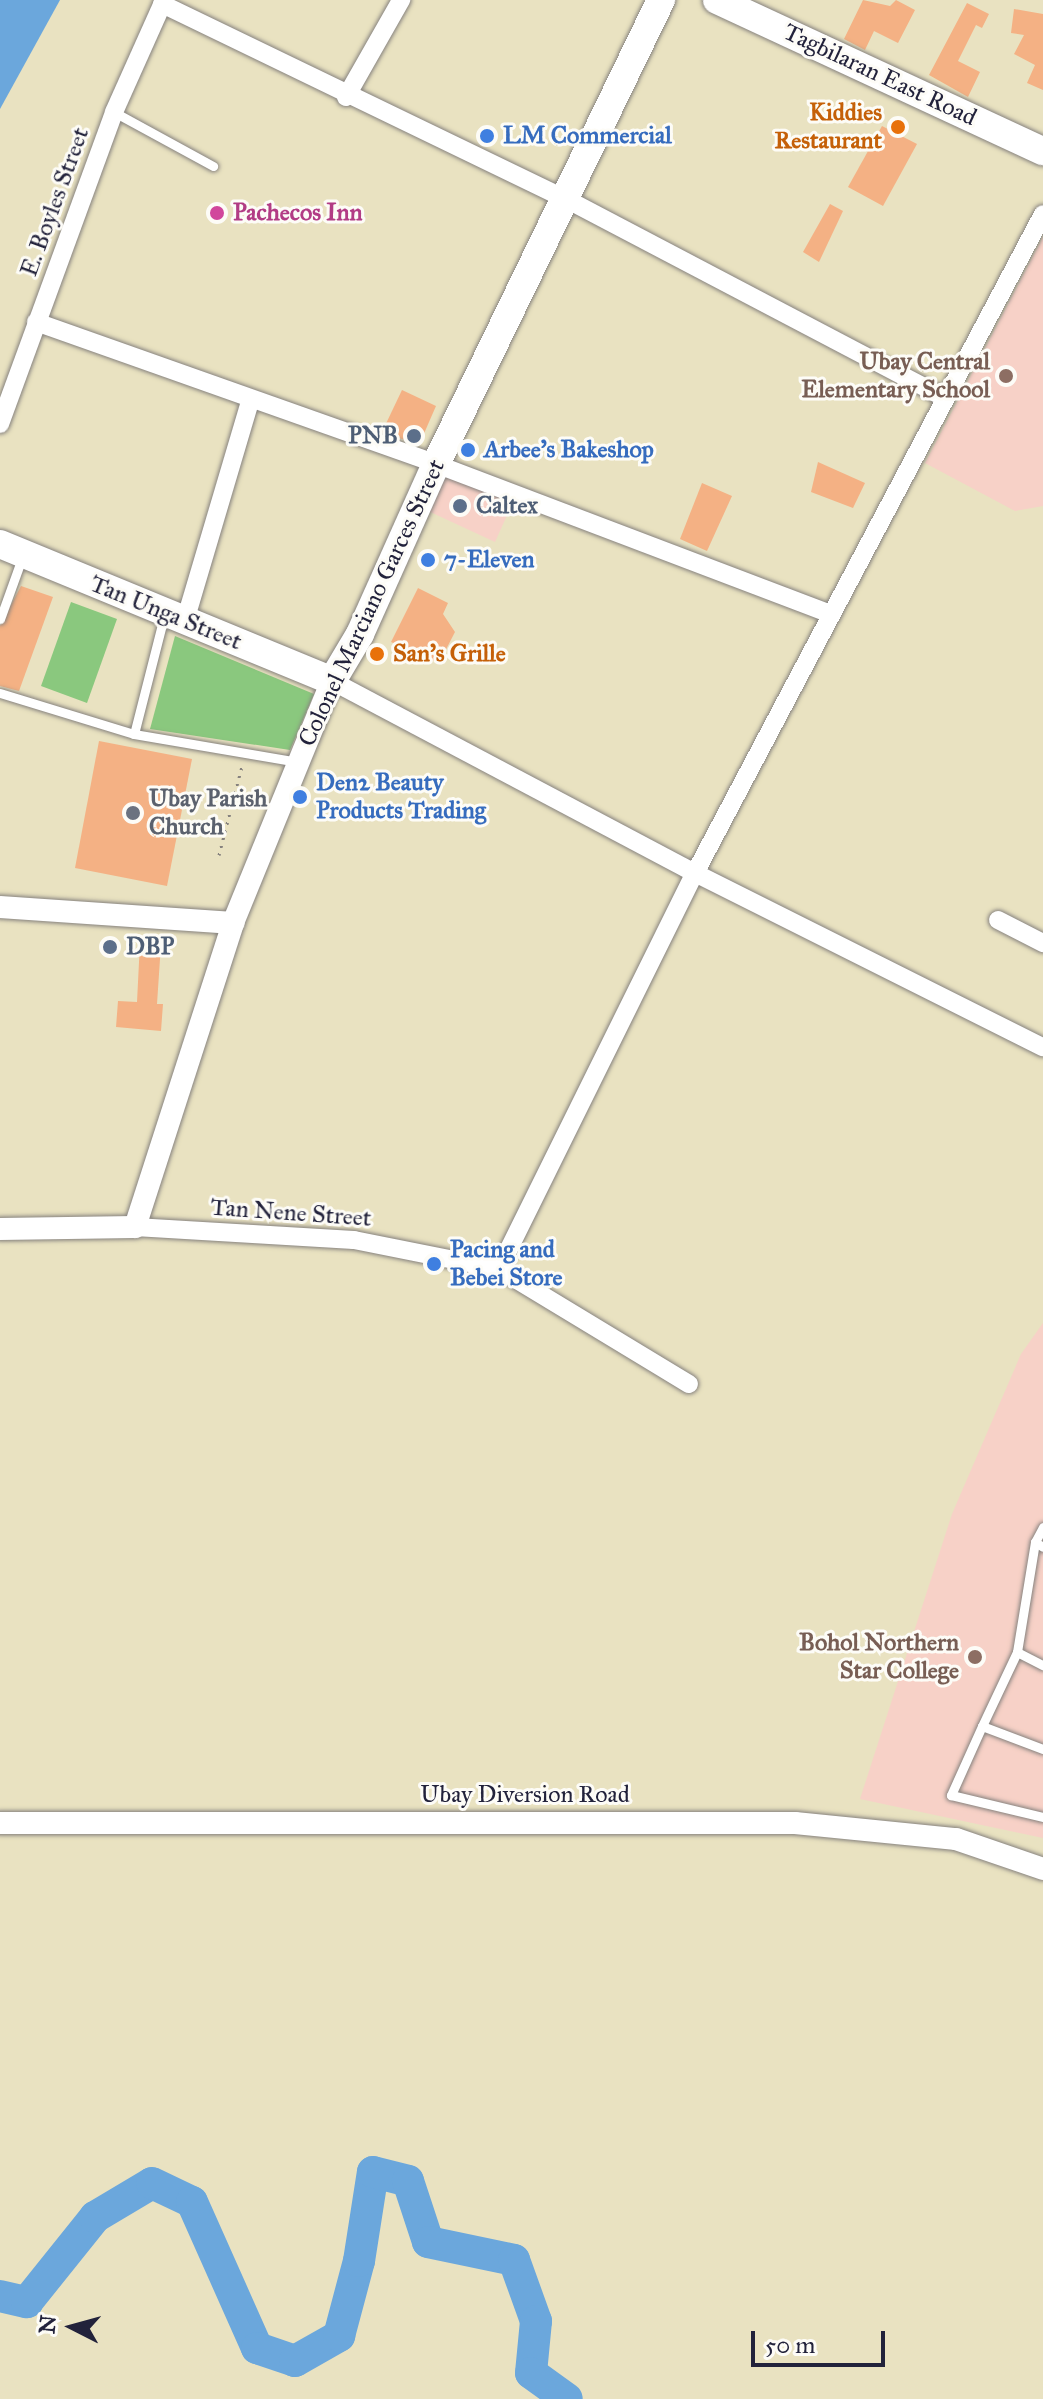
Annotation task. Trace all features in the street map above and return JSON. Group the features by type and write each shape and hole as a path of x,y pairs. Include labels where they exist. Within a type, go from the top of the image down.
{"main road":[{"name":"Colonel Marciano Garces Street","path":"332,681 360,634 436,464 661,0"},
{"name":"Tagbilaran East Road","path":"717,0 1043,151"},
{"name":"Tan Unga Street","path":"12,549 332,681"}],"street":[{"path":"346,97 401,0"},
{"path":"163,2 346,97 566,199 945,398"},
{"name":"E. Boyles Street","path":"0,424 114,112 163,2"},
{"path":"499,1269 695,873 1043,214"},
{"path":"36,322 250,401 436,464 830,614"},
{"path":"175,616 250,401"},
{"path":"332,681 695,873 1043,1047"},
{"name":"Colonel Marciano Garces Street","path":"135,1227 233,923 332,681"},
{"path":"0,907 233,923"},
{"path":"998,920 1043,943"},
{"name":"Tan Nene Street","path":"0,1229 135,1227 354,1240 499,1269 689,1384"},
{"name":"Ubay Diversion Road","path":"0,1823 795,1823 956,1839 1043,1869"}],"lane":[{"path":"114,112 213,166"},
{"path":"0,619 12,549"},
{"path":"134,734 175,616"},
{"path":"0,693 134,734 297,762"},
{"path":"1043,1527 1017,1652 951,1795 1043,1817"},
{"path":"1017,1652 1043,1665"},
{"path":"982,1726 1043,1749"}],"path":[{"path":"219,855 246,752"}],"shaded area":[{"name":"Ubay Central Elementary School","path":"1043,237 1043,506 1015,511 925,463"},
{"path":"444,470 513,502 495,542 426,510"},
{"name":"Bohol Northern Star College","path":"1043,1323 1043,1838 860,1799 952,1514 1021,1354"}],"green space":[{"path":"71,602 117,619 87,703 41,686"},
{"path":"175,636 314,694 290,750 150,729"}],"water":[{"path":"0,0 60,0 0,109"}],"building":[{"path":"863,0 890,6 896,0 915,10 898,43 874,31 865,50 844,39"},
{"path":"967,3 989,14 982,28 976,25 958,61 980,72 968,97 929,75"},
{"path":"1014,9 1043,14 1043,90 1027,83 1035,65 1014,54 1024,35 1011,33"},
{"path":"882,126 917,144 883,206 848,187"},
{"path":"830,204 843,211 819,262 803,252"},
{"path":"402,390 436,406 419,445 382,432"},
{"path":"818,462 865,483 853,508 811,492"},
{"path":"702,483 732,496 707,551 680,539"},
{"path":"21,586 53,597 19,691 0,686 0,626"},
{"path":"418,588 448,603 443,614 455,632 439,663 391,642"},
{"name":"Ubay Parish Church","path":"99,741 192,759 167,886 75,868"},
{"path":"140,942 161,944 157,1004 163,1004 161,1031 116,1027 118,1001 137,1002"}],"waterway":[{"path":"0,2296 27,2302 95,2217 152,2183 192,2202 257,2348 295,2361 339,2336 359,2261 373,2172 408,2181 428,2242 514,2260 536,2321 531,2373 567,2399"}],"place":[{"name":"Kiddies Restaurant","path":"898,127"},
{"name":"LM Commercial","path":"487,136"},
{"name":"Pachecos Inn","path":"217,213"},
{"name":"Ubay Central Elementary School","path":"1006,376"},
{"name":"PNB","path":"414,436"},
{"name":"Arbee's Bakeshop","path":"468,450"},
{"name":"Caltex","path":"460,506"},
{"name":"7-Eleven","path":"428,560"},
{"name":"San's Grille","path":"377,654"},
{"name":"Den2 Beauty Products Trading","path":"300,797"},
{"name":"Ubay Parish Church","path":"133,813"},
{"name":"DBP","path":"110,947"},
{"name":"Pacing and Bebei Store","path":"434,1264"},
{"name":"Bohol Northern Star College","path":"975,1657"}]}
